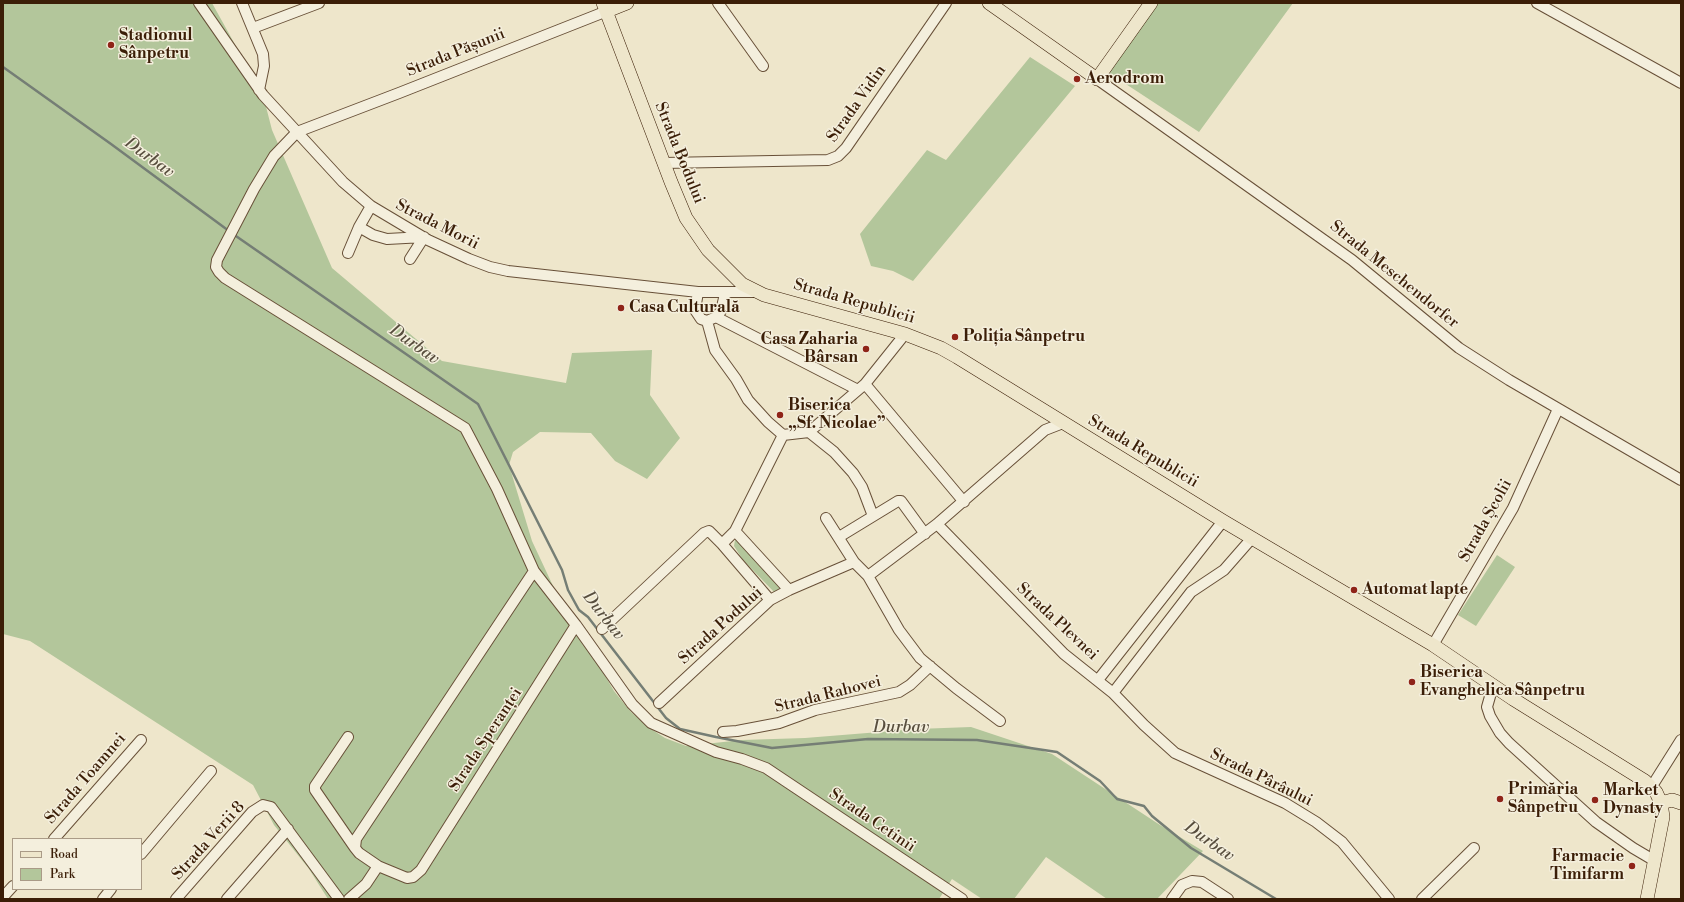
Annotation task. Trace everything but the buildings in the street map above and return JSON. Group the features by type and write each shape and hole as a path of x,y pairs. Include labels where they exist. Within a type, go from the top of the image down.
{"main road":[{"name":"Strada Pășunii","path":"605,7 626,3"},
{"name":"Strada Meschendorfer","path":"988,3 1097,79"},
{"path":"1097,79 1151,3"},
{"name":"Strada Bodului","path":"605,7 663,163 686,218 697,235 720,264 733,290 757,292"},
{"name":"Strada Republicii","path":"757,292 905,334 941,348 1223,521 1433,645 1492,686 1652,786"},
{"path":"1648,899 1662,823 1661,803 1652,786"},
{"path":"1661,803 1672,800 1681,803"}],"street":[{"name":"Strada Morii","path":"198,3 259,90 343,182 371,206 424,237 469,259 490,267 576,280 698,292 733,290"},
{"path":"242,3 263,54 264,66 259,90"},
{"path":"253,28 320,3"},
{"path":"718,3 763,66"},
{"name":"Strada Vidin","path":"663,163 828,160 838,156 846,148 946,3"},
{"path":"1537,3 1681,83"},
{"name":"Strada Pășunii","path":"297,132 399,94 605,7"},
{"name":"Strada Meschendorfer","path":"1097,79 1352,260 1459,348 1509,380 1681,480"},
{"name":"Strada Cetinii","path":"297,132 274,156 254,189 217,260 216,267 219,272 225,278 465,428 497,490 534,571 576,625 632,704 651,723 716,752 742,759 766,768 962,899"},
{"path":"348,252 359,227 371,206"},
{"path":"359,227 373,235 387,239 424,237"},
{"path":"410,259 424,237"},
{"path":"711,319 721,311 733,290"},
{"path":"698,292 695,310 701,319 711,319 861,387 964,502"},
{"path":"711,319 715,350 736,379 748,400 768,422 784,435 809,432 861,387 905,334"},
{"name":"Strada Școlii","path":"1433,645 1513,508 1558,409"},
{"path":"1045,430 1046,413"},
{"path":"868,576 925,534 964,502 1045,430 1063,423"},
{"path":"809,432 834,452 852,473 862,487 873,516"},
{"path":"722,544 735,531 784,435"},
{"path":"839,537 901,500 925,534"},
{"path":"826,518 854,562 868,576 899,630 920,658 956,688 1000,721"},
{"path":"1098,680 1223,521"},
{"name":"Strada Plevnei","path":"937,524 1064,654 1113,693"},
{"path":"735,531 789,590"},
{"path":"602,629 704,533 710,532 722,544 770,600"},
{"path":"1113,693 1191,592 1224,570 1252,538"},
{"name":"Strada Podului","path":"659,703 770,600 789,590 854,562"},
{"path":"355,848 356,839 534,571"},
{"name":"Strada Speranței","path":"378,866 407,878 413,877 420,870 576,625"},
{"name":"Strada Rahovei","path":"724,732 779,723 815,710 899,692 910,685 930,666"},
{"path":"1492,686 1487,707 1494,724 1509,743 1596,822 1627,844 1655,861"},
{"name":"Strada Pârâului","path":"1113,693 1144,725 1175,753 1285,803 1321,826 1342,842 1389,899"},
{"path":"348,737 315,786 315,790 359,853 378,866 366,884 349,899"},
{"name":"Strada Toamnei","path":"55,838 140,740"},
{"path":"1652,786 1681,740"},
{"path":"142,853 211,771"},
{"name":"Strada Verii 8","path":"176,899 252,812 263,806 271,808 339,899"},
{"path":"227,899 288,830"},
{"path":"1422,899 1474,848"},
{"path":"1172,899 1182,885 1192,881 1202,882 1228,899"},
{"path":"3,897 12,887"},
{"path":"102,899 110,890"}],"green space":[{"path":"3,3 212,3 263,95 272,130 332,268 442,361 566,383 572,353 652,350 650,395 680,438 647,479 615,461 591,433 540,432 513,452 509,465 532,541 554,588 614,691 631,712 648,727 665,738 686,746 742,740 805,738 917,729 971,727 1052,754 1160,825 1203,851 1157,899 1107,899 1046,857 1014,899 982,899 952,879 939,899 328,899 309,869 274,825 253,785 30,641 3,634"},
{"path":"1155,3 1293,3 1199,132 1106,71"},
{"path":"1030,57 1075,86 913,281 893,271 871,266 860,234 927,150 946,160"},
{"path":"735,540 741,542 784,589 775,593 743,560 734,546"},
{"path":"1497,555 1515,567 1476,626 1458,615"}],"waterway":[{"name":"Durbav","path":"3,67 229,231"},
{"name":"Durbav","path":"233,234 478,404 562,570 568,590 579,610 588,617 666,718 680,729 772,748 868,739 977,740 1057,752 1100,781 1117,799 1144,806 1152,816 1191,848 1276,899"}],"place":[{"name":"Stadionul Sânpetru","path":"111,45"},
{"name":"Aerodrom","path":"1077,79"},
{"name":"Casa Culturală","path":"621,308"},
{"name":"Poliția Sânpetru","path":"955,337"},
{"name":"Casa Zaharia Bârsan","path":"866,349"},
{"name":"Biserica „Sf. Nicolae”","path":"780,415"},
{"name":"Automat lapte","path":"1354,590"},
{"name":"Biserica Evanghelica Sânpetru","path":"1412,682"},
{"name":"Primăria Sânpetru","path":"1500,799"},
{"name":"Market Dynasty","path":"1595,800"},
{"name":"Farmacie Timifarm","path":"1632,866"}]}
